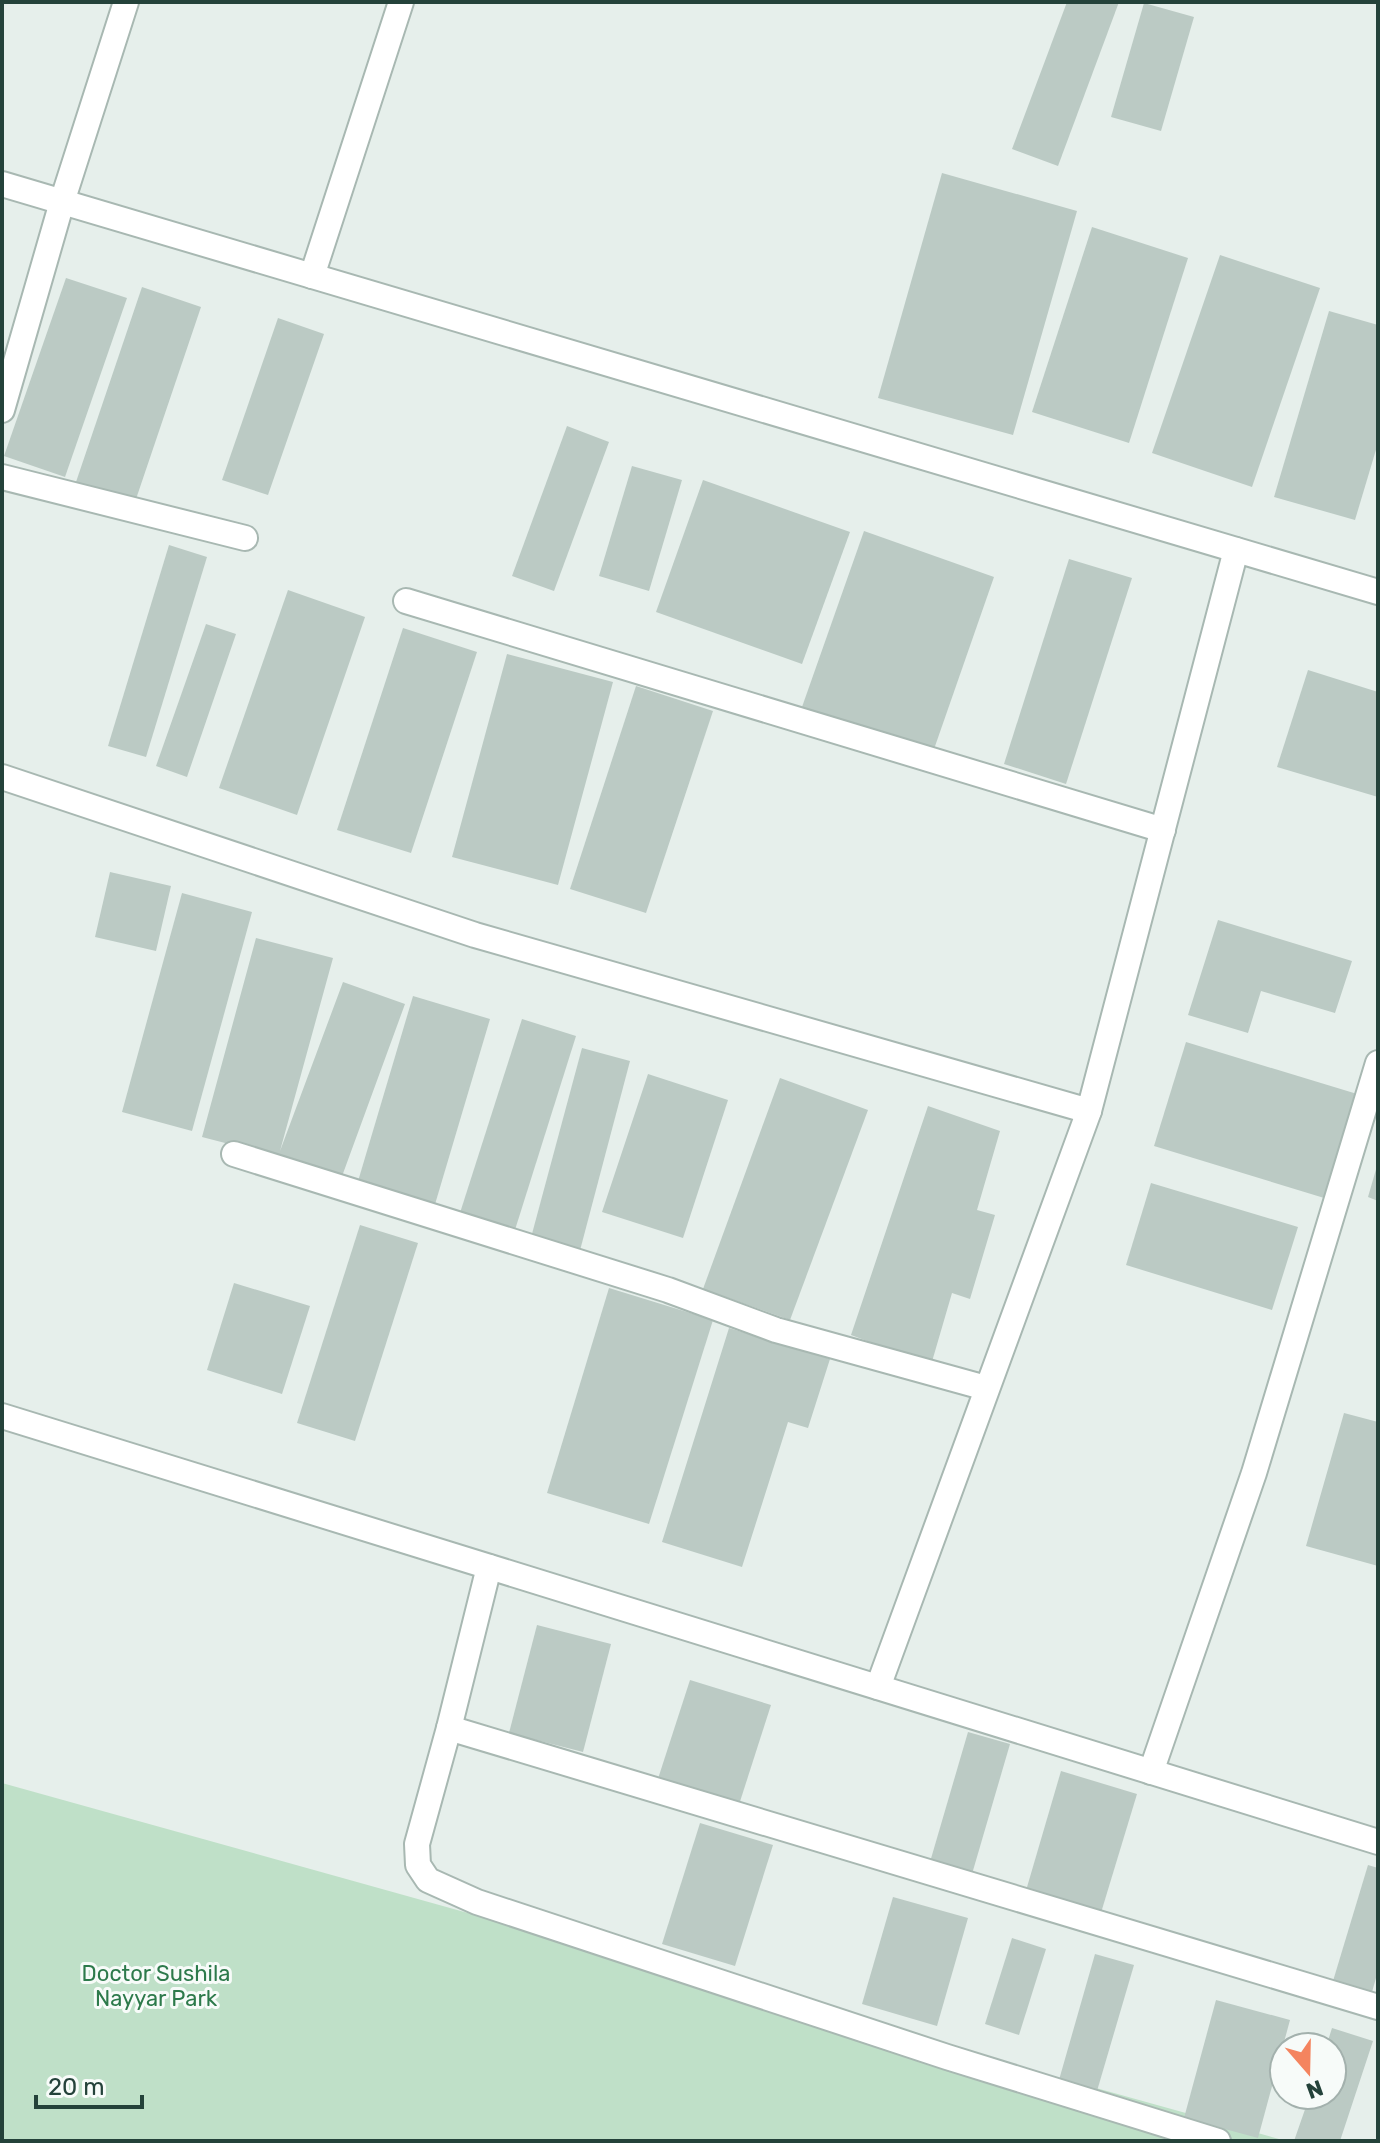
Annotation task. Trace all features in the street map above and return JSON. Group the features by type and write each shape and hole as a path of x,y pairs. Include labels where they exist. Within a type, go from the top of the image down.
{"street":[{"path":"2,410 62,202 126,2"},
{"path":"312,276 401,2"},
{"path":"2,184 1378,592"},
{"path":"2,477 245,538"},
{"path":"878,1687 1089,1111 1236,550"},
{"path":"406,601 1163,830"},
{"path":"2,777 475,935 1089,1111"},
{"path":"1151,1772 1254,1473 1378,1063"},
{"path":"234,1154 668,1290 776,1330 986,1388"},
{"path":"2,1416 1378,1842"},
{"path":"489,1567 417,1844 418,1865 428,1880 477,1902 947,2057 1218,2141"},
{"path":"449,1728 1378,2007"}],"green space":[{"name":"Doctor Sushila Nayyar Park","path":"2,1783 1286,2141 2,2141"}],"building":[{"path":"1067,2 1119,2 1058,166 1012,149"},
{"path":"1144,3 1194,17 1161,131 1111,117"},
{"path":"942,173 1077,211 1013,435 878,398"},
{"path":"1092,227 1188,258 1129,443 1032,412"},
{"path":"1220,255 1320,288 1252,487 1152,453"},
{"path":"66,278 127,298 65,477 4,456"},
{"path":"142,287 201,307 135,502 76,482"},
{"path":"1329,311 1378,325 1378,443 1355,520 1274,497"},
{"path":"278,318 324,334 268,495 222,480"},
{"path":"567,426 609,442 554,591 512,576"},
{"path":"632,466 682,480 649,591 599,576"},
{"path":"703,480 850,532 802,664 656,612"},
{"path":"864,531 994,577 933,752 802,707"},
{"path":"169,545 207,557 146,757 108,746"},
{"path":"1069,559 1132,578 1066,784 1004,764"},
{"path":"288,590 365,617 297,815 219,788"},
{"path":"206,624 236,634 187,777 156,766"},
{"path":"403,628 477,652 411,853 337,830"},
{"path":"507,654 613,682 558,885 452,857"},
{"path":"1308,670 1378,692 1378,797 1277,767"},
{"path":"636,686 713,711 646,913 570,889"},
{"path":"110,872 171,886 156,951 95,937"},
{"path":"182,893 252,912 192,1131 122,1112"},
{"path":"1218,920 1352,961 1335,1013 1261,991 1248,1033 1188,1015"},
{"path":"256,938 333,958 280,1151 343,982 405,1004 341,1179 279,1157 202,1137"},
{"path":"413,996 490,1019 433,1211 356,1188"},
{"path":"522,1019 576,1036 514,1233 459,1216"},
{"path":"1186,1042 1367,1097 1334,1201 1154,1146"},
{"path":"582,1048 630,1061 578,1258 529,1245"},
{"path":"648,1074 728,1100 683,1238 602,1212"},
{"path":"780,1078 868,1110 790,1320 703,1289"},
{"path":"928,1106 1000,1131 977,1210 995,1215 970,1299 952,1293 931,1365 851,1335"},
{"path":"1378,1166 1378,1201 1368,1197"},
{"path":"1151,1183 1298,1227 1272,1310 1126,1265"},
{"path":"360,1225 418,1243 355,1441 297,1423"},
{"path":"234,1283 310,1306 282,1394 207,1370"},
{"path":"609,1288 713,1320 649,1524 547,1493"},
{"path":"729,1328 830,1359 808,1428 788,1422 742,1567 662,1542"},
{"path":"1344,1413 1378,1422 1378,1566 1306,1546"},
{"path":"537,1625 611,1644 583,1752 509,1733"},
{"path":"690,1680 771,1705 736,1814 655,1788"},
{"path":"968,1732 1010,1744 972,1874 930,1862"},
{"path":"1061,1771 1137,1794 1100,1916 1025,1894"},
{"path":"700,1823 773,1845 735,1966 662,1944"},
{"path":"1368,1865 1378,1868 1378,1971 1372,1992 1333,1981"},
{"path":"893,1897 968,1918 937,2026 862,2004"},
{"path":"1012,1938 1046,1949 1019,2035 985,2024"},
{"path":"1095,1954 1134,1965 1097,2091 1059,2080"},
{"path":"1216,2000 1290,2020 1287,2031 1268,2031 1268,2101 1258,2138 1184,2118"},
{"path":"1348,2033 1373,2041 1340,2141 1294,2141 1304,2111 1348,2111"}]}
